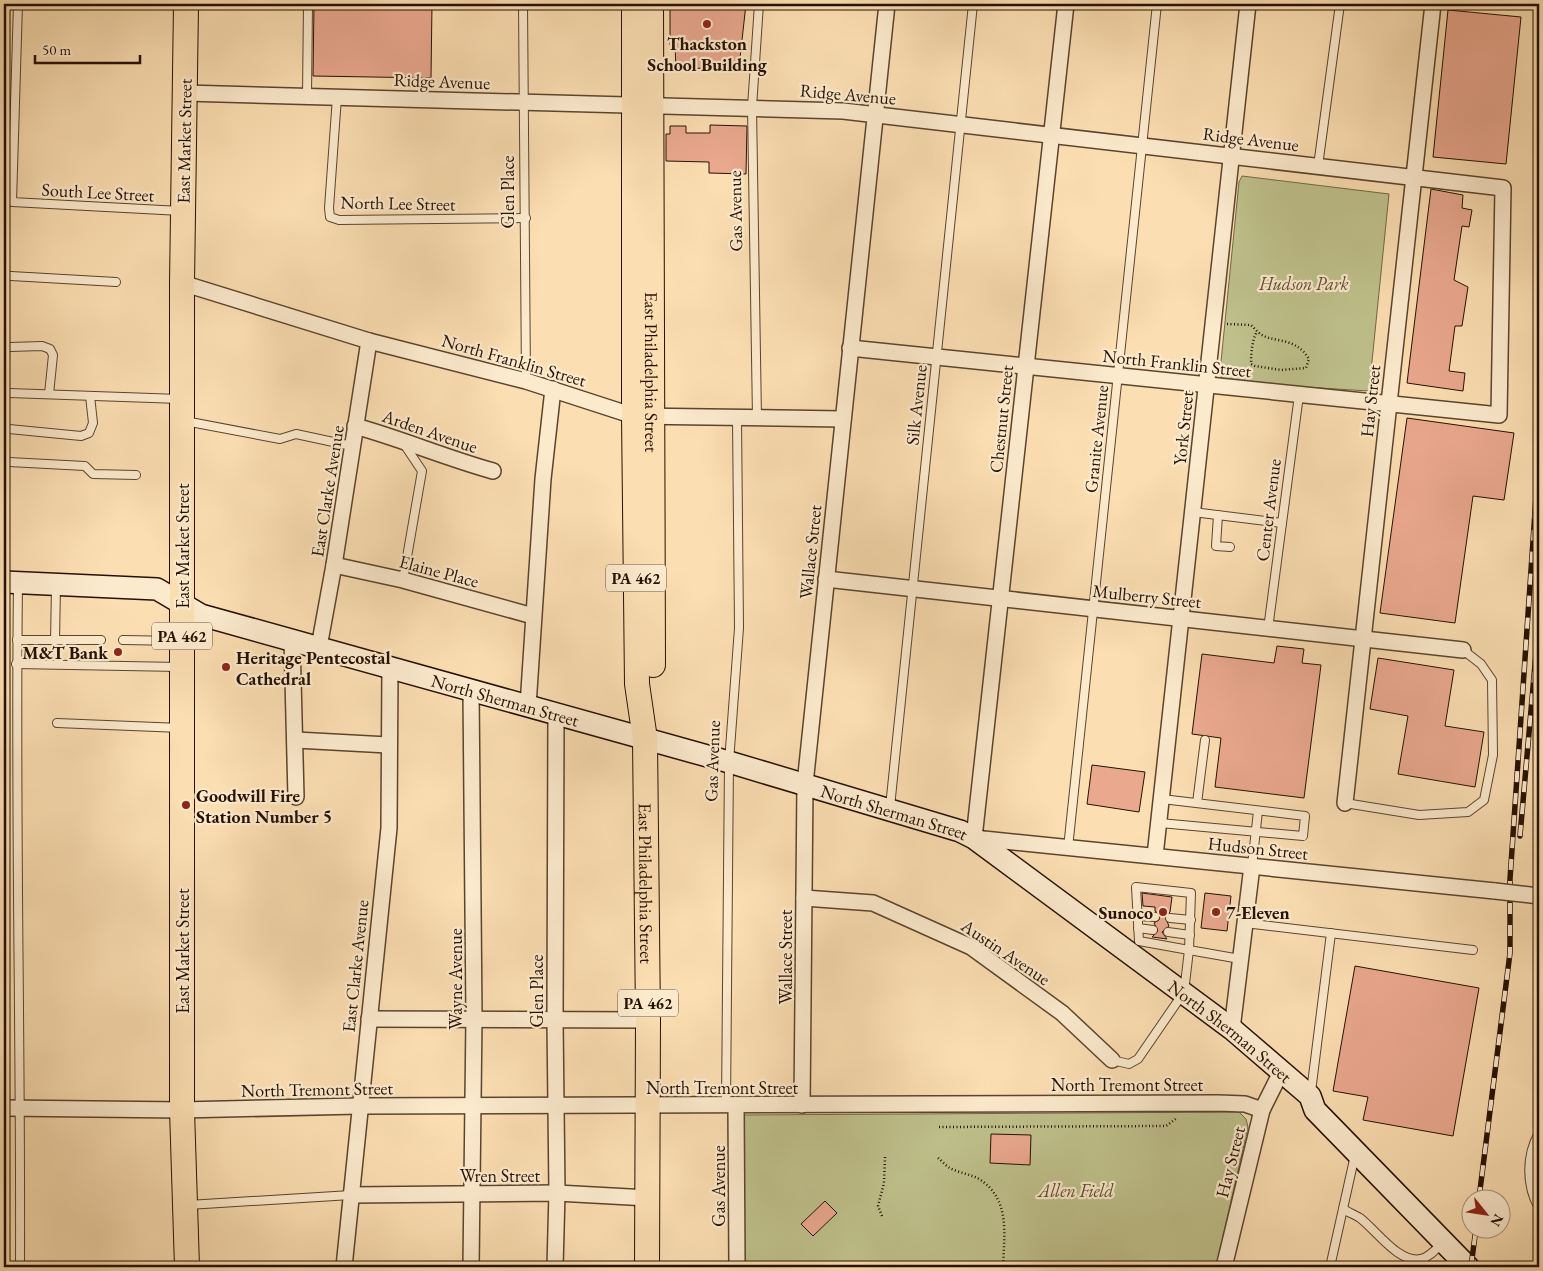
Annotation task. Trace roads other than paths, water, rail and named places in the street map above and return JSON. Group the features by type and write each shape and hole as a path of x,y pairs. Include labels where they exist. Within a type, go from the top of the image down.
{"main road":[{"name":"East Market Street","path":"186,4 182,283 182,1110 187,1267"},
{"name":"East Philadelphia Street","path":"634,4 642,104 644,417 653,685 645,739 648,1020 647,1267"},
{"name":"East Philadelphia Street","path":"642,104 651,4"},
{"name":"North Sherman Street","path":"11,582 157,589 201,614 890,808 944,824 974,838 1139,950 1184,992 1282,1070 1310,1096 1315,1110 1468,1267"}],"street":[{"name":"Wallace Street","path":"802,1105 805,784 886,4"},
{"name":"Chestnut Street","path":"974,838 1066,4"},
{"name":"York Street","path":"1156,856 1248,4"},
{"name":"Hay Street","path":"1345,803 1433,4"},
{"name":"Ridge Avenue","path":"185,92 817,109 875,114 1503,188 1499,415"},
{"name":"North Franklin Street","path":"182,283 369,341 526,381 644,417 843,419"},
{"name":"East Clarke Avenue","path":"318,648 334,565 369,341"},
{"name":"North Franklin Street","path":"850,348 1499,415"},
{"path":"528,706 543,478 554,389"},
{"name":"Arden Avenue","path":"356,426 401,438 450,459 493,471"},
{"name":"Elaine Place","path":"334,565 403,580 533,616"},
{"name":"Mulberry Street","path":"826,579 1464,650"},
{"path":"292,640 296,797"},
{"name":"East Clarke Avenue","path":"344,1267 368,1018 389,828 388,745 390,667"},
{"name":"Wayne Avenue","path":"471,690 474,1018 471,1267"},
{"name":"Glen Place","path":"556,714 555,1021 558,1193 556,1267"},
{"path":"296,740 388,745"},
{"name":"Hudson Street","path":"974,838 1539,896"},
{"path":"1232,1029 1252,866"},
{"name":"Austin Avenue","path":"804,898 873,903 971,947 1062,1013 1112,1060"},
{"path":"368,1018 474,1018 555,1021 648,1020"},
{"name":"Hay Street","path":"1224,1267 1262,1110 1282,1070"},
{"name":"North Tremont Street","path":"4,1108 182,1110 359,1106 1218,1103 1245,1104 1262,1110"},
{"name":"Gas Avenue","path":"731,1105 737,1267"},
{"name":"Wren Street","path":"351,1195 558,1193 648,1198"}],"lane":[{"name":"South Lee Street","path":"18,4 12,202 183,211"},
{"path":"307,95 308,4"},
{"name":"Glen Place","path":"523,4 526,102 526,381"},
{"name":"Gas Avenue","path":"757,418 752,107 760,4"},
{"name":"Silk Avenue","path":"890,808 973,4"},
{"name":"Granite Avenue","path":"1068,848 1157,4"},
{"path":"1318,166 1340,4"},
{"name":"North Lee Street","path":"337,96 328,208 330,217 339,220 526,218"},
{"path":"11,276 116,282"},
{"path":"10,347 42,346 50,349 53,355 49,394"},
{"path":"9,393 90,396 182,410 280,438 296,434 352,446"},
{"name":"Center Avenue","path":"1268,628 1299,394"},
{"path":"9,429 81,436 89,433 93,423 90,396"},
{"name":"Gas Avenue","path":"731,1105 729,762 739,628 738,418"},
{"path":"401,438 422,471 403,580"},
{"path":"9,462 85,466 93,474 136,475"},
{"path":"1193,512 1282,523"},
{"path":"1218,515 1216,546 1230,547"},
{"path":"11,582 17,640 21,1108 20,1267"},
{"path":"56,583 59,640"},
{"path":"17,640 102,638"},
{"path":"123,638 182,641"},
{"path":"1345,803 1419,815 1468,812 1484,800 1493,755 1492,680 1481,664 1464,650"},
{"path":"16,664 182,667"},
{"path":"57,723 182,728"},
{"path":"1197,804 1205,740"},
{"path":"1160,823 1303,836 1305,816 1162,800"},
{"path":"1252,866 1258,810"},
{"path":"1112,1060 1129,1064 1138,1059 1184,992 1189,950 1192,893 1136,887 1139,950 1189,950 1240,959"},
{"path":"1137,916 1154,917"},
{"path":"1170,918 1191,920"},
{"path":"1245,923 1473,950"},
{"path":"1138,928 1153,930"},
{"path":"1168,932 1190,935"},
{"path":"1310,1096 1331,933"},
{"path":"1539,1133 1529,1161 1531,1189 1539,1208"},
{"path":"1330,1267 1356,1151"},
{"path":"186,1206 351,1195"},
{"path":"1343,1208 1360,1219 1394,1249 1413,1258 1422,1259 1444,1241"}],"railway":[{"path":"1480,1188 1510,953 1510,879 1539,453"},
{"path":"1520,836 1539,619"},
{"path":"1471,1267 1475,1238"}],"place":[{"name":"Thackston School Building","path":"707,24"},
{"name":"M&T Bank","path":"118,652"},
{"name":"Heritage Pentecostal Cathedral","path":"226,667"},
{"name":"Goodwill Fire Station Number 5","path":"186,805"},
{"name":"Sunoco","path":"1163,912"},
{"name":"7-Eleven","path":"1216,912"}],"park label":[{"name":"Hudson Park","path":"1304,283"},
{"name":"Allen Field","path":"1076,1190"}]}
